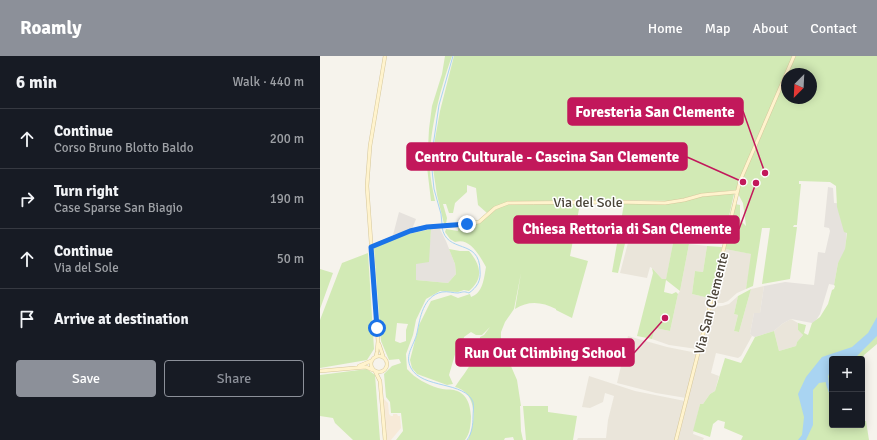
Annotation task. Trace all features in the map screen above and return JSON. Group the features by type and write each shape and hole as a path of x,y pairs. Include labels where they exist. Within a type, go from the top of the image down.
{"street":[{"path":"353,368 371,361 376,356 377,352 378,341 368,186 370,146 386,56"},
{"name":"Via San Clemente","path":"676,440 706,322 736,192 744,170 794,56"},
{"name":"Via del Sole","path":"371,247 410,231 427,227 460,226 479,222 494,208 508,203 665,203 709,194 736,192"},
{"path":"378,341 382,356 386,359 388,364 386,369 382,372 380,381 385,440"},
{"path":"376,356 382,356"},
{"path":"371,361 371,366 380,381"},
{"path":"320,371 366,367 382,372"}],"shaded area":[{"path":"828,187 833,188 834,203 852,204 847,229 845,252 842,259 838,263 834,285 829,284 820,314 815,322 812,323 791,319 774,331 755,337 752,336 750,334 754,313 760,313 764,286 785,282 814,285 818,252 825,253 830,231 829,228 824,227"},
{"path":"399,212 416,219 412,229 393,235"},
{"path":"431,229 440,229 455,264 456,274 448,283 416,280 416,263 430,242"},
{"path":"629,239 673,243 666,280 662,279 650,267 647,278 620,273"},
{"path":"689,244 707,246 703,272 695,271 692,294 709,298 697,349 669,345 652,339 655,328 670,331 678,294 680,291"},
{"path":"725,249 752,254 746,289 737,293 728,301 723,303 712,303"},
{"path":"764,286 760,313 754,313 750,334 752,336 741,356 738,358 716,353 711,373 719,376 715,391 710,394 703,404 700,404 693,434 704,438 703,440 678,440 711,307 729,304 738,296 734,314 738,315 734,331 739,332 751,289"},
{"path":"791,319 798,323 798,330 803,335 797,342 796,346 779,351 774,331"},
{"path":"628,336 667,347 697,353 686,398 656,393 617,383"},
{"path":"589,376 635,391 685,401 675,440 577,440 578,438 606,438 608,420 614,396 605,393 603,402 590,408 582,407"},
{"path":"384,399 388,403 389,414 391,416 393,416 393,414 397,414 400,416 401,428 391,440 386,440"}],"green space":[{"path":"445,56 452,56 433,126 430,168 435,201 431,201 427,167 429,129 432,106 442,74"},
{"path":"454,56 877,56 877,344 864,356 829,356 829,428 865,428 866,421 869,440 741,440 743,436 724,428 725,422 718,420 713,424 710,437 693,431 700,404 703,404 710,394 715,391 725,358 741,363 755,337 774,331 779,351 796,346 797,342 803,335 798,330 798,323 806,325 804,333 808,335 812,323 820,317 828,304 832,290 835,286 838,263 845,249 847,233 844,232 837,207 836,186 830,182 799,181 799,184 801,184 797,225 794,225 793,227 797,227 790,279 762,284 770,228 762,228 753,286 746,289 751,254 725,249 735,204 740,205 740,220 746,226 743,203 736,190 699,194 675,201 533,201 533,205 580,204 570,256 588,261 572,318 556,309 536,303 525,304 515,309 521,273 514,309 505,322 501,332 501,343 517,380 521,406 521,431 523,440 514,440 513,437 505,438 504,440 468,440 473,425 473,409 468,395 455,387 475,357 478,350 480,337 484,335 490,327 482,335 476,335 471,332 464,337 462,350 456,351 449,375 453,384 447,385 417,374 412,368 410,360 419,325 431,301 451,295 458,298 470,294 471,297 478,292 484,280 486,267 477,252 465,242 455,242 450,239 445,232 446,229 458,231 458,228 479,223 498,208 498,205 487,213 478,205 476,188 467,185 467,192 455,203 453,213 449,213 446,204 443,204 447,218 446,224 444,224 437,195 432,156 440,111"},
{"path":"734,194 723,243 627,235 618,273 612,272 624,204 669,204 698,197"},
{"path":"431,229 429,262 416,264 416,280 448,283 456,274 455,264 449,249 469,251 478,267 479,277 477,282 469,291 440,291 426,299 416,320 413,335 406,354 407,369 410,373 425,383 442,389 458,391 465,396 469,403 471,416 469,432 465,440 396,440 403,431 401,413 391,413 390,402 386,397 384,374 392,366 401,363 399,359 389,360 381,341 374,248 404,235","holes":["397,323 408,324 406,330 406,341 400,343 395,341"]},
{"path":"673,243 689,244 680,291 666,280 664,292 672,294 676,292 678,294 670,331 655,328 652,339 637,336 653,273 652,268 662,279 666,279"},
{"path":"707,246 722,247 709,298 692,294 695,271 703,272"},
{"path":"368,253 374,349 367,360 320,368 320,320 342,263"},
{"path":"320,269 333,273 320,309"},
{"path":"751,289 739,332 734,331 738,315 734,314 738,296"},
{"path":"367,369 375,375 380,440 353,440 335,423 333,418 320,416 320,375"},
{"path":"523,406 548,406 548,412 577,416 573,440 526,440"}],"water":[{"path":"877,317 877,336 857,356 829,356 829,374 826,382 819,383 813,390 813,425 806,440 798,440 802,435 804,417 798,394 806,377 822,357 852,347 868,333"}],"waterway":[{"path":"442,224 441,214 434,189 431,160 439,105 453,56"},
{"path":"442,227 445,236 450,241 475,254 479,260 480,278 476,286 469,293 442,292 430,298 421,314 416,338 410,350 409,363 416,375 461,391 468,395 473,402 473,423 467,440"},
{"path":"827,378 827,383 831,392"}],"place":[{"name":"Foresteria San Clemente","path":"765,173"},
{"name":"Centro Culturale - Cascina San Clemente","path":"743,182"},
{"name":"Chiesa Rettoria di San Clemente","path":"756,183"},
{"name":"Run Out Climbing School","path":"665,318"}],"route":[{"path":"377,328 371,247 410,231 427,227 460,226 467,224"}]}
